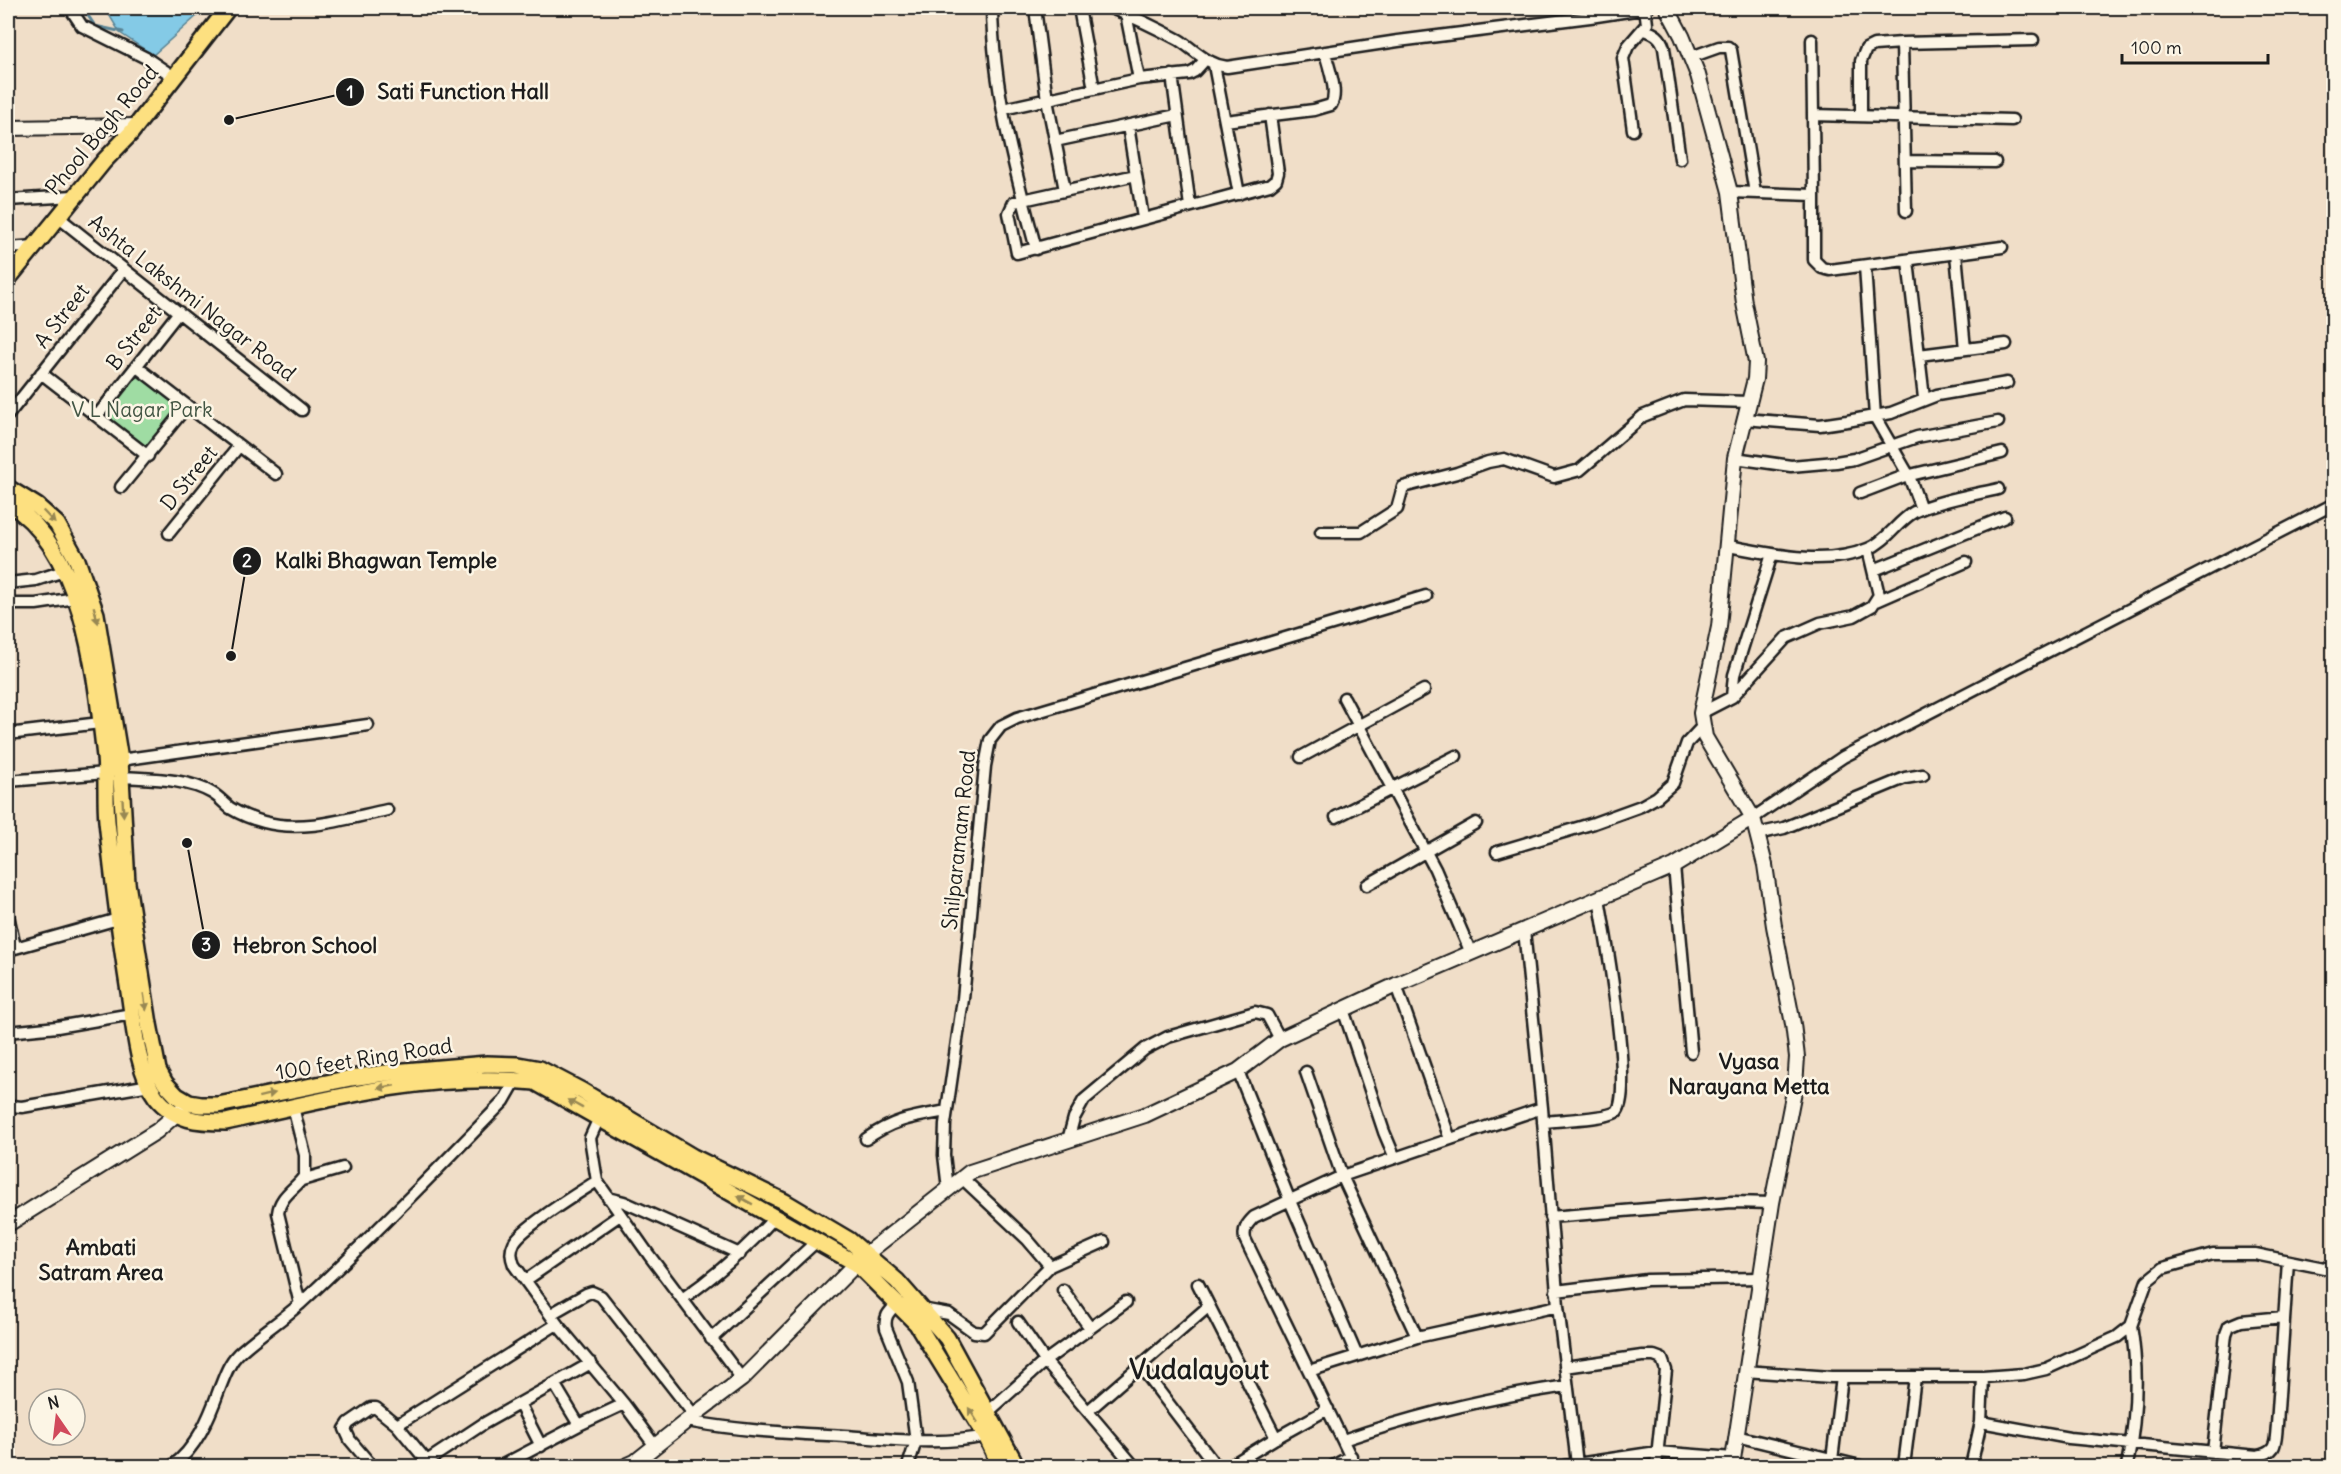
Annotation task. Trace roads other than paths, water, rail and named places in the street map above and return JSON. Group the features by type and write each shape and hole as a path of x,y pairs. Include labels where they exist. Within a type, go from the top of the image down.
{"main road":[{"name":"Phool Bagh Road","path":"8,279 74,196 136,126 228,8"},
{"path":"8,488 38,506 57,524 77,560 99,628 120,760 127,883 155,1059 165,1083 177,1096 189,1103"},
{"name":"100 feet Ring Road","path":"8,503 27,516 39,530 64,571 76,597 91,656 106,773 106,808 118,920 132,1014 144,1071 157,1097 177,1114 198,1122 226,1122 396,1085 500,1079 536,1082 775,1217 861,1259 897,1281 947,1338 987,1413 1010,1463"},
{"name":"100 feet Ring Road","path":"189,1103 201,1106 218,1105 351,1078 449,1066 518,1065 540,1069 582,1091 693,1157 785,1202 849,1240 897,1304 917,1324 987,1436 1010,1463"}],"street":[{"path":"70,8 82,26 140,55 174,77"},
{"path":"992,8 994,59 1003,109 1036,249"},
{"path":"1035,8 1047,100 1065,190"},
{"path":"1079,8 1094,89"},
{"path":"1111,8 1180,41 1210,63 1227,67 1398,41 1647,8 1647,24 1628,46 1623,58 1633,130"},
{"path":"1497,852 1594,823 1657,797 1673,783 1687,743 1701,720 1719,627 1735,458 1755,379 1756,362 1744,303 1730,192 1698,75 1667,8"},
{"path":"1126,14 1139,79"},
{"path":"1644,30 1653,32 1659,37 1664,48 1680,159"},
{"path":"1812,40 1814,260 1817,264 1830,270 2002,247"},
{"path":"1861,116 1862,53 1874,45 2033,40"},
{"path":"1902,43 1906,211"},
{"path":"1691,57 1719,47 1728,47 1731,50 1755,194"},
{"path":"1225,121 1314,110 1331,105 1335,99 1326,52"},
{"path":"1003,109 1139,79 1189,74 1210,63"},
{"path":"1210,63 1225,121 1239,194"},
{"path":"1172,75 1190,206"},
{"path":"1055,141 1177,115"},
{"path":"1136,175 1014,202 1009,213 1017,253 1270,185 1276,180 1278,173 1270,115"},
{"path":"1813,115 2012,120"},
{"path":"8,128 136,126"},
{"path":"1128,126 1143,218"},
{"path":"1905,161 1995,162"},
{"path":"1730,192 1814,195"},
{"path":"8,200 74,196"},
{"name":"Ashta Lakshmi Nagar Road","path":"58,217 302,410"},
{"path":"8,248 35,246"},
{"path":"1956,254 1965,349"},
{"path":"1908,261 1924,398"},
{"path":"1865,266 1875,417 1909,476 1921,509"},
{"name":"A Street","path":"8,415 123,269"},
{"name":"B Street","path":"97,417 179,312"},
{"path":"1919,355 2006,344"},
{"path":"137,367 276,474"},
{"path":"41,373 148,456"},
{"path":"1744,419 1820,424 1875,417 1924,398 2007,383"},
{"path":"1321,532 1361,532 1397,509 1403,487 1457,473 1488,462 1504,459 1554,477 1580,470 1643,416 1684,400 1749,402"},
{"path":"121,487 187,406"},
{"path":"1735,458 1791,466 1854,459 1917,437 1998,422"},
{"name":"D Street","path":"169,533 240,446"},
{"path":"1860,493 1909,476 2002,453"},
{"path":"1728,546 1772,554 1832,556 1868,549 1881,542 1906,518 1921,509 1998,489"},
{"path":"633,1465 690,1418 742,1380 861,1259 970,1172 1145,1115 1238,1071 1280,1039 1343,1009 1674,866 1753,818 1844,757 2334,504"},
{"path":"1874,570 2005,517"},
{"path":"1868,549 1878,586 1877,601"},
{"path":"1732,697 1734,675 1772,554"},
{"path":"1701,720 1732,697 1786,638 1820,623 1854,616 1866,611 1877,601 1966,562"},
{"path":"8,583 36,580 64,571"},
{"name":"Shilparamam Road","path":"948,1189 944,1155 947,1111 963,999 985,766 990,740 1001,726 1017,718 1426,596"},
{"path":"8,604 36,604 76,597"},
{"path":"1301,757 1424,690"},
{"path":"1344,698 1426,853 1471,953"},
{"path":"1564,1467 1657,1452 1733,1462 1772,1203 1795,1086 1797,1057 1765,865 1753,818 1705,737 1701,720"},
{"path":"8,734 100,723"},
{"path":"120,760 368,725"},
{"path":"1336,817 1456,756"},
{"path":"8,781 106,773"},
{"path":"1757,834 1784,828 1905,778 1923,775"},
{"path":"121,777 197,786 213,794 231,808 266,823 293,826 315,825 387,810"},
{"path":"1367,885 1476,823"},
{"path":"1674,866 1691,1052"},
{"path":"1543,1122 1609,1115 1619,1109 1622,1102 1622,1063 1611,966 1599,898"},
{"path":"8,915 11,948 118,920"},
{"path":"1524,930 1542,1108 1556,1291 1577,1464"},
{"path":"1396,985 1450,1139"},
{"path":"1343,1009 1384,1132 1395,1158"},
{"path":"1068,1140 1074,1118 1084,1100 1145,1049 1168,1037 1255,1012 1267,1016 1280,1039"},
{"path":"8,1032 57,1027 132,1014"},
{"path":"1238,1071 1290,1201 1357,1356"},
{"path":"1306,1072 1342,1176 1417,1337"},
{"path":"172,1467 182,1459 196,1441 211,1411 225,1374 237,1355 300,1304 375,1232 497,1109 510,1094 516,1080"},
{"path":"8,1104 22,1107 150,1085"},
{"path":"8,1224 157,1131 189,1103"},
{"path":"293,1107 306,1165 305,1175 283,1198 278,1213 300,1304"},
{"path":"1333,1467 1353,1461 1244,1234 1248,1223 1254,1217 1342,1176 1542,1108"},
{"path":"866,1139 899,1120 947,1111"},
{"path":"599,1118 590,1138 597,1181 742,1380"},
{"path":"302,1180 343,1168"},
{"path":"962,1178 1027,1239 1050,1266"},
{"path":"597,1181 519,1234 511,1250 511,1258 557,1324 624,1404 655,1446"},
{"path":"608,1198 624,1202 740,1254"},
{"path":"1550,1216 1732,1202 1772,1203"},
{"path":"526,1280 620,1215"},
{"path":"682,1299 709,1281 740,1254 775,1217"},
{"path":"711,1339 818,1240"},
{"path":"922,1309 949,1314 974,1332 984,1333 1050,1266 1104,1242"},
{"path":"2127,1467 2131,1444 2136,1371 2131,1326 2147,1281 2163,1268 2213,1254 2255,1254 2334,1270"},
{"path":"1981,1422 2069,1438 2257,1456 2266,1454 2274,1448 2288,1261"},
{"path":"1556,1291 1647,1280 1760,1278"},
{"path":"1198,1284 1276,1438"},
{"path":"1063,1290 1090,1328"},
{"path":"551,1314 586,1294 592,1292 601,1296 690,1418 736,1429 916,1441 968,1440 987,1436"},
{"path":"987,1413 1045,1361 1126,1302"},
{"path":"897,1304 884,1320 908,1382 916,1441 908,1467"},
{"path":"1088,1411 1209,1306"},
{"path":"1309,1371 1417,1337 1558,1306"},
{"path":"2212,1452 2226,1334 2229,1326 2234,1322 2284,1317"},
{"path":"1018,1322 1045,1361 1134,1467"},
{"path":"397,1425 557,1324"},
{"path":"1745,1371 1842,1377 1983,1377 2024,1374 2046,1369 2117,1337 2131,1326"},
{"path":"1565,1367 1642,1356 1662,1359 1666,1370 1656,1467"},
{"path":"372,1467 346,1433 346,1426 371,1408 376,1408 397,1425 429,1464 483,1424 591,1363"},
{"path":"1140,1366 1216,1467"},
{"path":"1832,1460 1842,1377"},
{"path":"1904,1467 1916,1377"},
{"path":"1971,1467 1981,1422 1983,1377"},
{"path":"555,1385 579,1425"},
{"path":"1343,1440 1435,1412 1508,1395 1567,1386"},
{"path":"501,1467 579,1425 624,1404"},
{"path":"520,1405 541,1446"},
{"path":"1230,1467 1328,1409"},
{"path":"1736,1437 1860,1467"}],"water":[{"path":"105,8 202,8 198,15 153,55 120,33"}],"waterway":[{"path":"83,8 95,26 123,32"}],"place":[{"name":"Sati Function Hall","path":"229,120"},
{"name":"Kalki Bhagwan Temple","path":"231,656"},
{"name":"Hebron School","path":"187,843"}],"district":[{"name":"Vyasa Narayana Metta","path":"1749,1074"},
{"name":"Ambati Satram Area","path":"101,1260"},
{"name":"Vudalayout","path":"1199,1370"}],"park label":[{"name":"V L Nagar Park","path":"142,410"}]}
